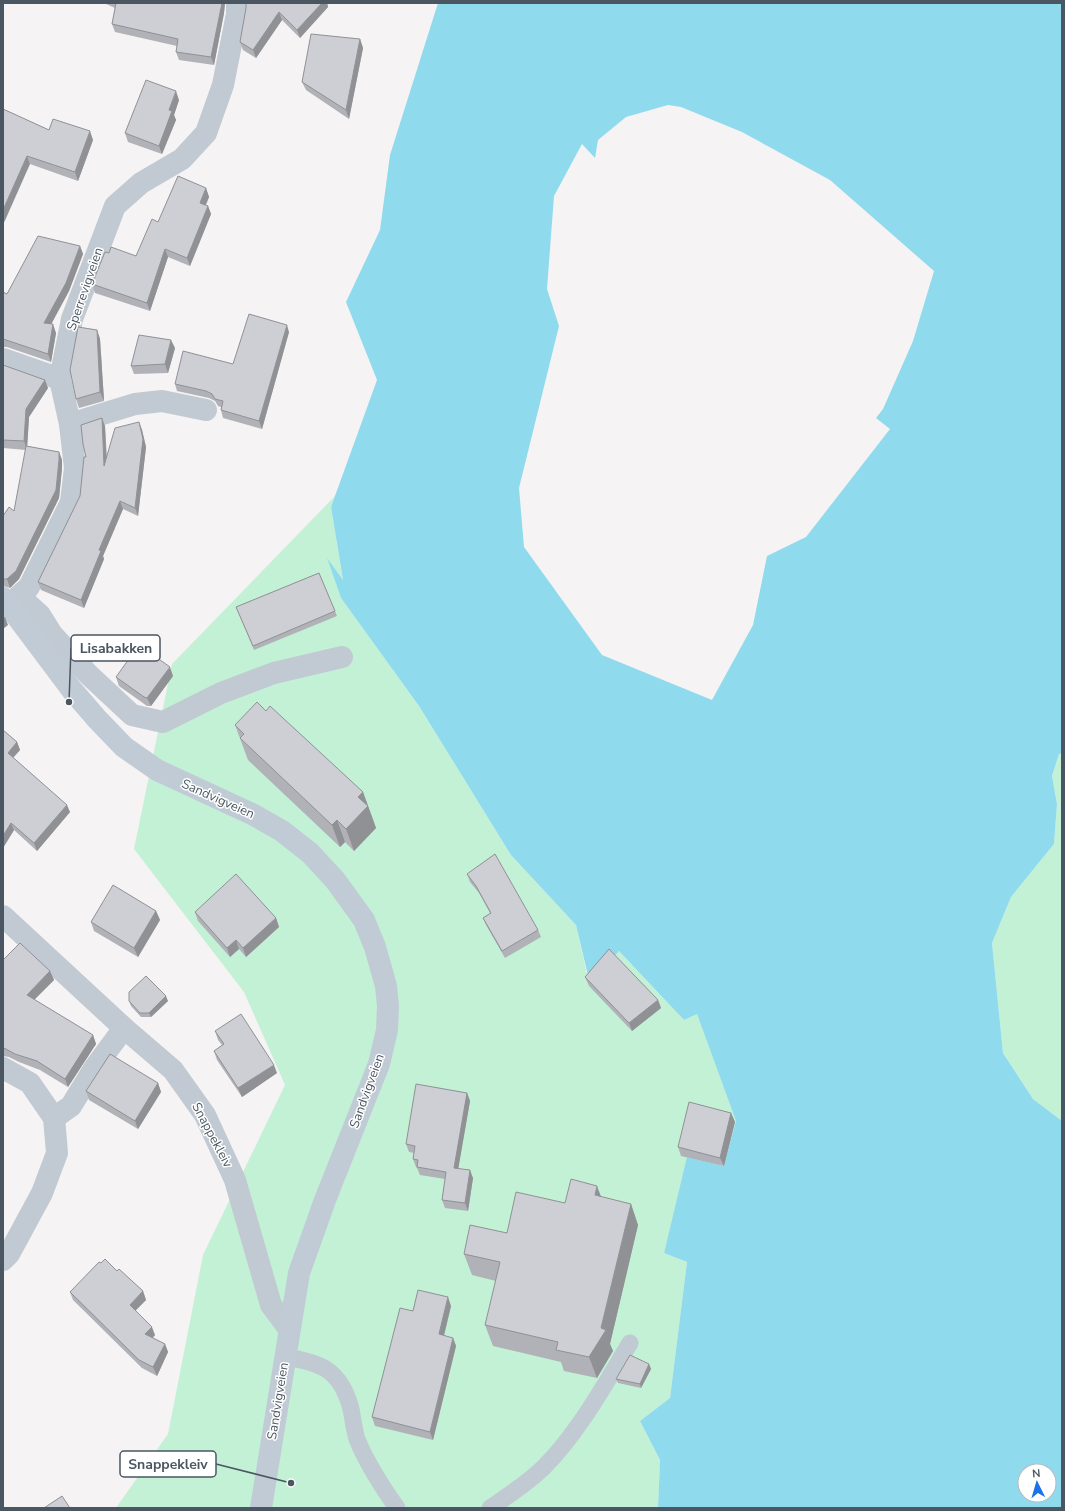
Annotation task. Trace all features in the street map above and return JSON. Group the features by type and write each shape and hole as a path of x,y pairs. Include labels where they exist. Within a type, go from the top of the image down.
{"main road":[{"name":"Sandvigveien","path":"10,600 72,690 124,747 156,770 254,815 282,831 310,853 335,880 364,920 375,947 386,986 388,1006 386,1030 379,1064 325,1200 299,1273 261,1508"}],"street":[{"name":"Sperrevigveien","path":"10,600 29,587 71,502 75,468 70,424 60,379 72,319 115,206 141,184 182,159 206,133 222,85 237,14 237,3"},
{"path":"3,359 60,379"},
{"path":"70,424 135,404 162,401 206,410"},
{"path":"10,600 40,615 52,634 88,674 132,715 163,722 221,693 274,674 342,657"},
{"name":"Snappekleiv","path":"3,916 124,1028 173,1070 204,1115 235,1180 271,1305 289,1329"},
{"path":"54,1118 71,1106 95,1067 124,1028"},
{"path":"3,1068 30,1083 54,1118 56,1154 42,1193 9,1254 3,1260"}],"lane":[{"path":"490,1508 520,1488 544,1467 561,1448 602,1388 630,1343"},
{"path":"285,1357 304,1360 327,1368 338,1380 351,1409 357,1439 376,1475 397,1508"}],"green space":[{"path":"335,496 331,507 343,581 328,560 341,598 419,706 511,855 576,925 589,983 619,951 684,1020 697,1013 736,1121 724,1166 688,1157 664,1253 687,1262 670,1398 640,1421 660,1460 658,1508 116,1508 168,1434 203,1255 285,1085 244,992 134,849 172,664"},
{"path":"1062,753 1062,1121 1033,1099 1003,1053 992,943 1011,897 1054,844 1057,804 1052,776 1059,754"}],"water":[{"path":"438,3 1062,3 1062,753 1059,754 1052,776 1057,804 1054,844 1011,897 992,943 1003,1053 1033,1099 1062,1121 1062,1508 658,1508 660,1460 640,1421 670,1398 687,1262 664,1253 687,1157 724,1166 736,1121 697,1014 684,1020 619,951 590,984 576,925 511,855 419,706 341,598 327,558 343,580 331,507 377,380 346,302 380,230 390,155","holes":["668,105 681,107 742,132 830,180 934,271 913,341 883,409 876,418 890,429 806,537 767,556 753,625 712,700 602,655 524,547 519,488 559,326 547,289 554,196 582,144 595,158 598,140 626,117"]}],"building":[{"path":"116,3 222,3 211,57 176,52 178,39 112,24"},
{"path":"246,3 322,3 297,30 279,12 253,50 240,42"},
{"path":"311,34 360,39 346,110 302,82"},
{"path":"146,80 176,91 169,110 172,111 159,146 125,133"},
{"path":"3,109 49,130 53,119 90,131 75,172 27,156 3,210"},
{"path":"178,176 206,188 200,203 208,206 187,258 165,249 147,303 92,284 105,252 109,253 111,247 136,256 152,219 158,222"},
{"path":"38,236 80,246 66,283 44,323 53,324 48,354 3,339 3,292 7,294"},
{"path":"249,314 287,325 259,421 221,410 223,401 215,399 212,394 206,391 175,384 183,351 233,364"},
{"path":"78,327 97,330 100,392 76,399 70,370"},
{"path":"139,335 171,340 165,364 131,366"},
{"path":"3,365 45,380 26,409 24,441 3,440"},
{"path":"102,418 104,466 115,428 139,422 143,439 135,508 120,501 99,550 101,551 81,600 38,582 80,496 84,457 86,457 81,425"},
{"path":"26,446 59,452 56,490 16,571 7,579 3,579 3,516 9,507 14,511"},
{"path":"319,573 335,611 253,646 236,607"},
{"path":"139,645 170,667 147,698 116,677"},
{"path":"257,702 266,711 270,706 363,792 358,797 368,806 346,829 337,820 332,825 240,738 244,734 235,725"},
{"path":"3,730 17,742 8,753 67,805 34,843 11,823 3,836"},
{"path":"495,854 538,930 502,951 483,918 491,913 476,886 467,874"},
{"path":"236,874 276,918 243,948 236,940 227,948 195,912"},
{"path":"113,885 156,911 134,948 91,922"},
{"path":"20,943 50,971 27,995 93,1035 65,1079 37,1061 15,1054 3,1048 3,960"},
{"path":"609,949 658,1000 629,1023 585,977"},
{"path":"146,976 166,996 149,1013 140,1013 129,1001 129,992"},
{"path":"241,1014 274,1065 238,1088 214,1051 224,1044 215,1031"},
{"path":"110,1054 158,1083 135,1121 86,1091"},
{"path":"416,1084 467,1093 454,1168 470,1170 465,1203 442,1200 446,1172 417,1167 418,1160 413,1159 415,1146 406,1144"},
{"path":"689,1102 731,1113 720,1158 678,1147"},
{"path":"571,1179 597,1186 595,1195 631,1204 601,1328 606,1330 589,1357 556,1350 558,1342 485,1325 500,1262 464,1254 470,1225 507,1233 516,1192 565,1203"},
{"path":"105,1259 117,1271 119,1269 143,1291 130,1305 152,1327 145,1334 165,1344 153,1367 139,1360 70,1292 99,1262 101,1263"},
{"path":"418,1290 448,1297 439,1334 453,1338 430,1432 372,1417 400,1308 413,1311"},
{"path":"630,1355 649,1364 640,1384 616,1379"},
{"path":"62,1496 70,1508 44,1508"}],"place":[{"name":"Lisabakken","path":"69,702"},
{"name":"Snappekleiv","path":"291,1483"}]}
